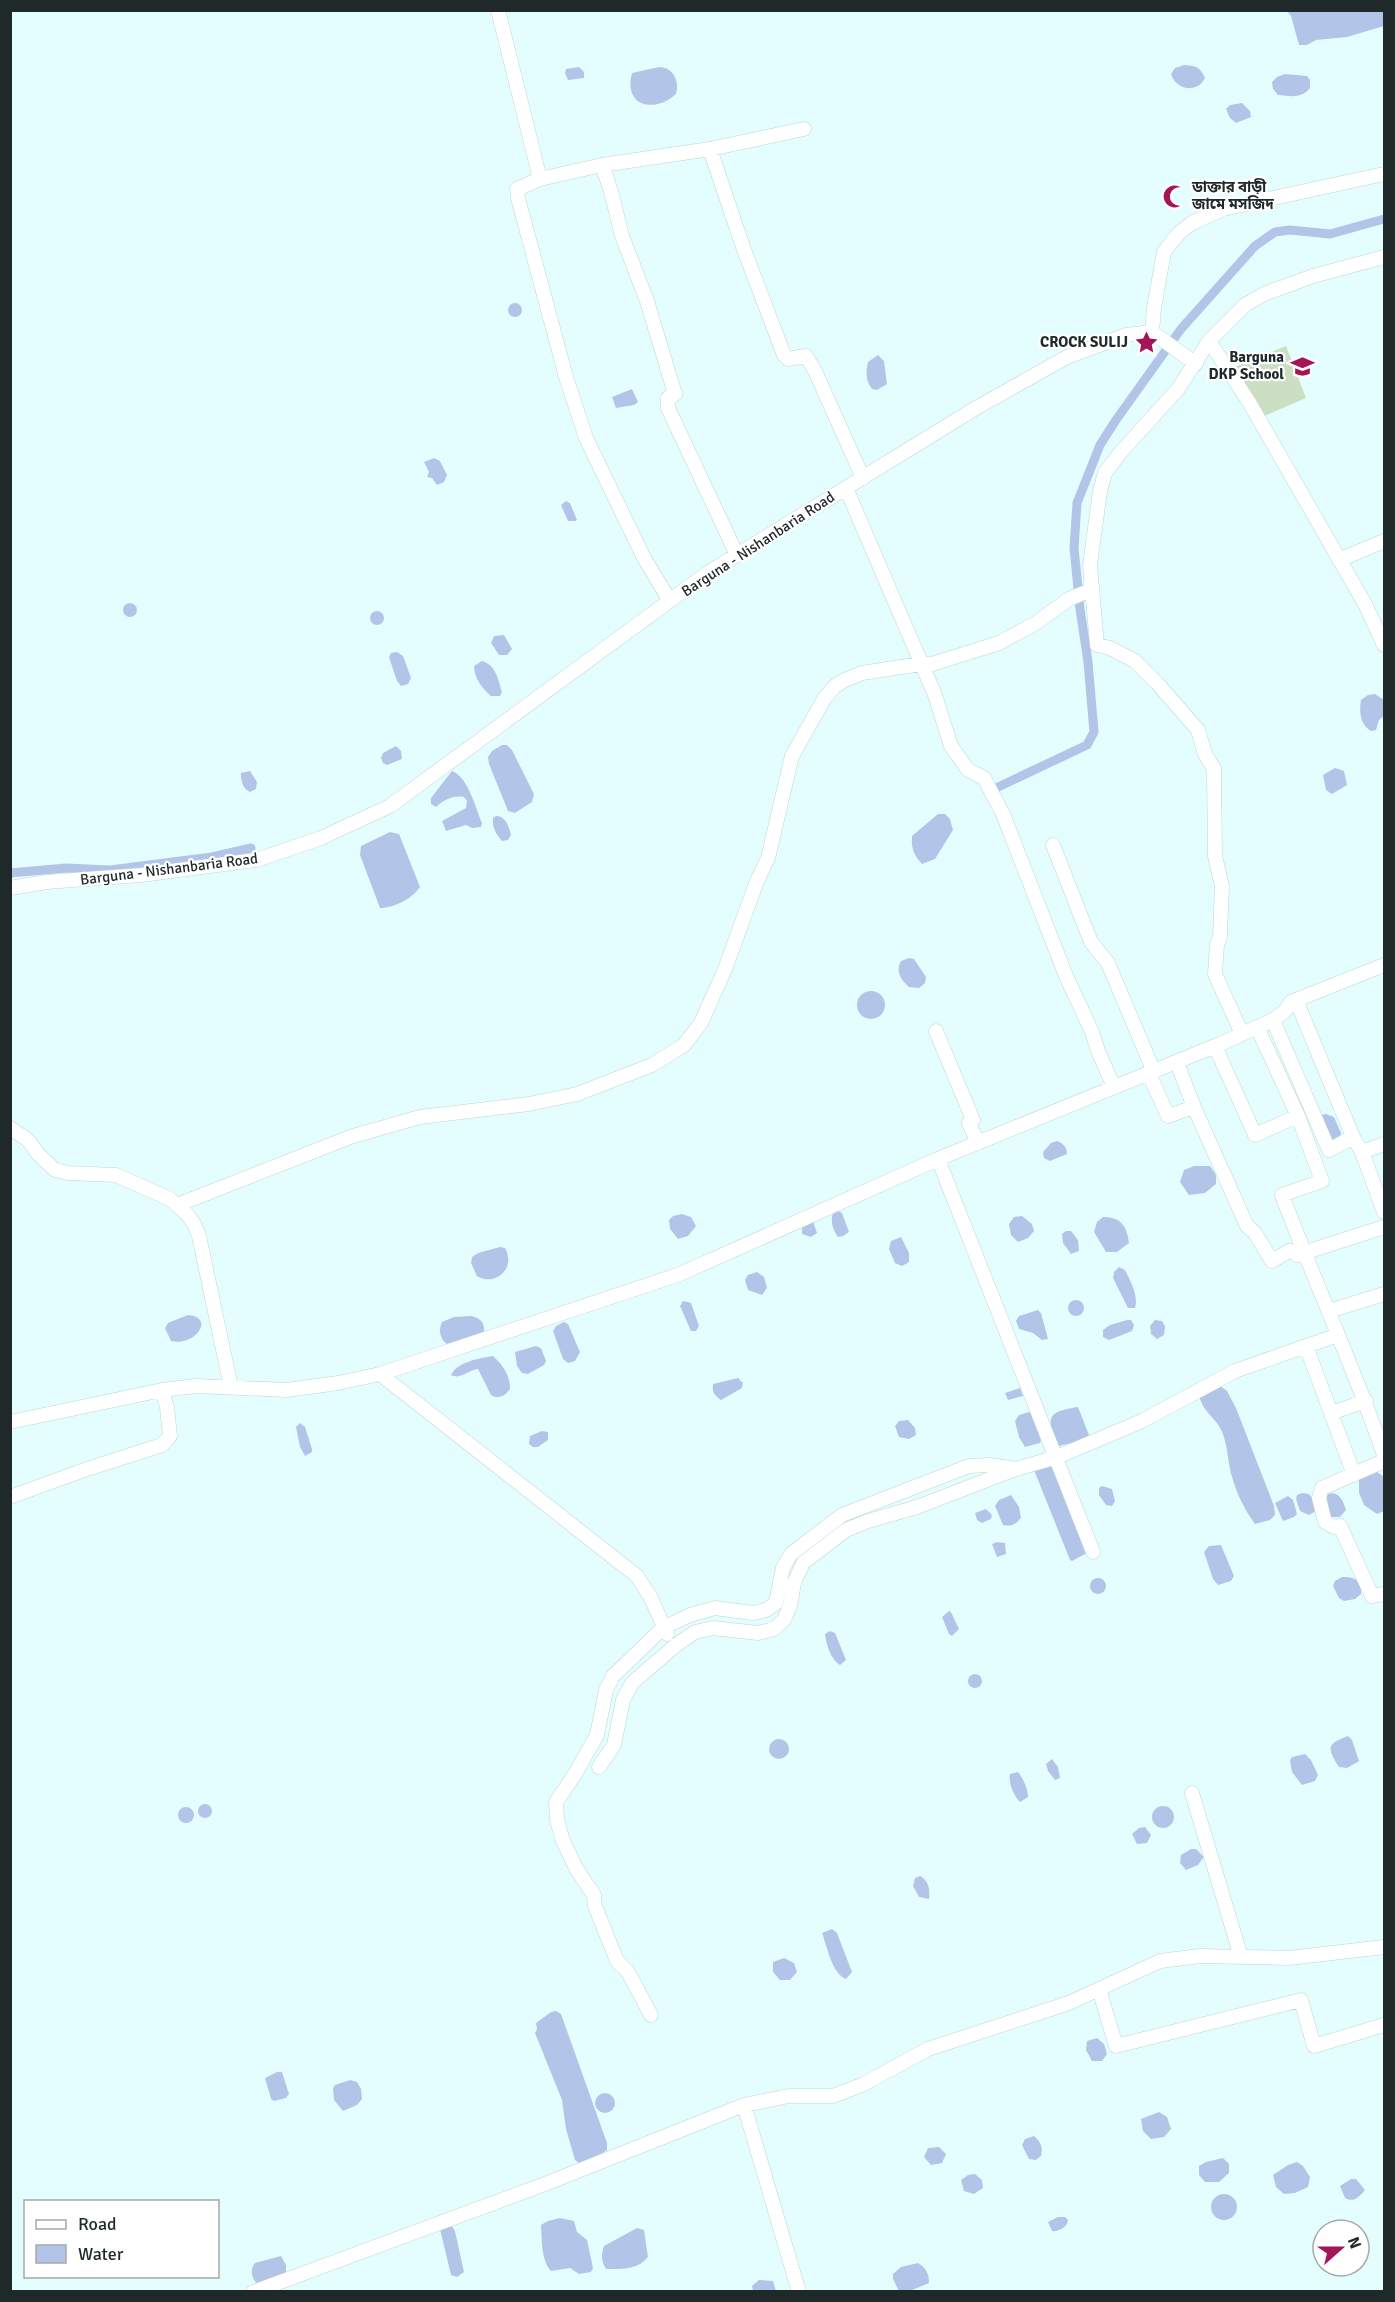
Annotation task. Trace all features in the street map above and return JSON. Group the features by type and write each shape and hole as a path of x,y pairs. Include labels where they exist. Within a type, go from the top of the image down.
{"street":[{"path":"498,10 540,179"},
{"path":"670,601 644,558 586,438 566,377 517,189 540,179 602,165 710,149 804,129"},
{"path":"710,149 743,247 784,355 788,358 806,356 863,478"},
{"path":"602,165 622,236 647,302 675,394 668,398 668,408 737,555"},
{"path":"1196,364 1152,332 1164,252 1178,234 1192,223 1223,209 1384,174"},
{"path":"1242,1034 1215,974 1217,945 1220,936 1222,885 1215,856 1214,769 1205,753 1198,730 1157,683 1135,662 1110,648 1097,645 1091,586 1091,555 1100,491 1105,473 1120,453 1162,409 1196,364 1209,341 1239,310 1264,294 1313,276 1384,257"},
{"name":"Barguna - Nishanbaria Road","path":"10,888 46,882 141,875 256,860 321,838 390,806 709,572 976,408 1067,357 1126,335 1152,332"},
{"path":"1209,341 1249,402 1365,604 1384,645"},
{"path":"846,488 935,695 951,746 968,770 984,778 1003,814 1066,976 1114,1087"},
{"path":"1339,560 1384,541"},
{"path":"177,1205 353,1136 420,1117 529,1104 577,1094 652,1065 684,1045 701,1023 725,969 768,858 792,756 824,699 845,680 862,673 932,664 999,643 1091,586"},
{"path":"1053,845 1090,942 1108,963 1168,1116 1194,1107"},
{"path":"10,1422 162,1390 196,1386 287,1390 380,1374 680,1274 938,1159 1177,1063 1273,1020 1284,1012 1291,1002 1384,965"},
{"path":"1296,1000 1353,1137 1362,1152 1384,1212"},
{"path":"1273,1020 1329,1150 1353,1137"},
{"path":"1257,1027 1298,1116 1322,1180 1282,1196 1366,1401 1384,1455"},
{"path":"936,1030 973,1120 969,1123 978,1143"},
{"path":"1215,1046 1255,1135 1298,1116"},
{"path":"1177,1063 1247,1226 1255,1233 1272,1261 1289,1251 1297,1255 1384,1227"},
{"path":"10,1128 28,1140 38,1155 56,1170 68,1173 116,1175 155,1192 177,1205 194,1224 199,1236 231,1387"},
{"path":"1362,1152 1384,1144"},
{"path":"938,1159 1093,1552"},
{"path":"1329,1311 1384,1294"},
{"path":"599,1767 614,1745 623,1700 632,1683 676,1645 695,1632 713,1628 758,1634 774,1629 784,1620 790,1606 794,1583 803,1563 846,1530 928,1503 1016,1469 1057,1457 1143,1421 1235,1371 1338,1335"},
{"path":"1306,1346 1354,1475"},
{"path":"380,1374 637,1576 651,1598 663,1628 676,1645"},
{"path":"10,1497 162,1445 170,1436 167,1407 162,1390"},
{"path":"1331,1413 1366,1401"},
{"path":"1384,1461 1322,1488 1319,1498 1325,1522 1334,1527 1340,1526 1371,1596 1384,1594"},
{"path":"651,2015 628,1972 616,1961 595,1906 594,1895 577,1870 563,1841 557,1820 556,1802 597,1735 606,1690 613,1676 663,1628 690,1615 715,1608 753,1613 766,1610 776,1603 783,1568 791,1554 842,1515 969,1466 990,1465 1016,1469"},
{"path":"1192,1793 1241,1957"},
{"path":"253,2292 545,2184 744,2105 789,2096 833,2096 864,2084 928,2049 1069,2003 1160,1961 1200,1956 1289,1958 1384,1947"},
{"path":"1099,1989 1116,2046 1301,2000 1314,2046 1384,2025"},
{"path":"744,2105 799,2292"}],"green space":[{"path":"1286,346 1306,398 1262,417 1235,367"}],"water":[{"path":"1287,11 1384,11 1384,26 1347,37 1316,40 1307,45 1299,45 1291,16"},
{"path":"1184,65 1194,66 1201,71 1205,78 1201,83 1192,88 1177,84 1171,74 1175,68"},
{"path":"579,67 584,72 584,78 568,80 566,69"},
{"path":"659,67 672,72 677,84 676,94 659,104 642,103 632,93 630,84 632,73"},
{"path":"1285,74 1307,76 1310,80 1310,88 1299,95 1278,95 1273,89 1272,82"},
{"path":"1242,103 1250,111 1251,117 1236,123 1230,118 1226,109 1230,105"},
{"path":"515,303 520,305 522,310 520,315 515,317 510,315 508,310 510,305"},
{"path":"878,355 884,361 887,384 877,390 870,386 867,373 868,362"},
{"path":"632,389 638,402 634,405 616,408 612,397"},
{"path":"434,458 440,461 447,475 444,482 437,485 432,478 427,477 429,472 424,462"},
{"path":"566,501 570,503 577,520 568,521 561,505"},
{"path":"127,603 133,603 137,610 133,617 127,617 123,613 123,607"},
{"path":"374,611 380,611 384,618 380,625 374,625 370,621 370,615"},
{"path":"504,635 512,649 507,655 499,655 491,643 494,636"},
{"path":"397,652 403,656 411,678 408,684 401,686 389,657 391,653"},
{"path":"482,661 496,673 502,692 500,696 491,696 477,679 474,666"},
{"path":"1375,694 1384,700 1384,716 1379,720 1376,730 1371,731 1362,721 1360,704 1361,700 1368,695"},
{"path":"502,745 507,745 512,750 534,794 532,802 515,813 508,811 489,764 488,757 492,751"},
{"path":"396,746 401,751 402,759 387,765 383,763 381,758 383,753"},
{"path":"1335,768 1344,771 1347,785 1332,794 1326,790 1323,775"},
{"path":"250,771 257,782 256,789 250,792 242,784 241,773"},
{"path":"452,771 467,786 482,823 481,827 472,828 466,825 446,831 442,821 466,808 467,801 464,797 449,799 436,807 431,804 431,798"},
{"path":"938,814 945,814 950,819 953,830 935,859 922,864 914,852 912,836"},
{"path":"496,816 505,820 508,825 511,835 508,840 502,841 496,833 493,818"},
{"path":"390,832 399,834 420,887 402,902 380,908 360,855 361,846"},
{"path":"914,959 926,977 925,983 919,988 909,987 900,975 901,961"},
{"path":"871,991 881,995 885,1005 881,1015 871,1019 861,1015 857,1005 861,995"},
{"path":"1322,1115 1334,1117 1341,1133 1340,1138 1332,1142 1320,1122"},
{"path":"1057,1141 1064,1146 1067,1154 1050,1161 1044,1158 1043,1152 1051,1143"},
{"path":"1194,1166 1210,1166 1216,1175 1216,1184 1205,1193 1189,1195 1180,1182 1184,1170"},
{"path":"838,1211 842,1213 849,1232 838,1237 833,1228 832,1219 833,1213"},
{"path":"682,1214 691,1217 696,1226 688,1236 678,1239 670,1229 669,1220 673,1216"},
{"path":"1022,1216 1032,1224 1034,1231 1028,1238 1018,1242 1011,1235 1009,1224 1014,1217"},
{"path":"1103,1217 1119,1221 1127,1232 1129,1243 1117,1252 1106,1252 1094,1232 1097,1222"},
{"path":"813,1221 817,1233 811,1237 802,1234 802,1228"},
{"path":"1071,1231 1078,1240 1079,1251 1071,1254 1063,1243 1062,1234"},
{"path":"901,1237 909,1253 909,1262 902,1266 895,1263 889,1249 891,1241"},
{"path":"500,1247 505,1248 508,1256 506,1269 496,1278 484,1279 477,1276 471,1263 472,1257"},
{"path":"1119,1267 1125,1270 1133,1288 1136,1298 1135,1308 1128,1308 1113,1278 1114,1272"},
{"path":"757,1272 764,1277 767,1288 762,1295 748,1290 745,1280 748,1275"},
{"path":"1076,1300 1084,1308 1076,1316 1068,1308"},
{"path":"683,1301 691,1303 699,1326 696,1331 691,1331 680,1306"},
{"path":"1038,1310 1041,1313 1048,1339 1042,1340 1033,1333 1019,1329 1016,1321 1019,1316"},
{"path":"188,1315 201,1321 199,1331 188,1340 171,1341 165,1328 168,1323"},
{"path":"471,1316 483,1323 484,1332 481,1335 447,1344 441,1337 442,1322 454,1317"},
{"path":"1131,1320 1134,1325 1132,1331 1109,1340 1103,1337 1103,1330 1110,1325"},
{"path":"1155,1320 1162,1321 1165,1326 1164,1335 1157,1339 1151,1334 1150,1326"},
{"path":"564,1322 568,1324 580,1352 575,1361 568,1363 563,1359 553,1331 556,1326"},
{"path":"536,1346 541,1348 546,1361 544,1365 528,1374 522,1373 517,1366 515,1352"},
{"path":"493,1356 503,1367 509,1379 510,1389 502,1396 491,1395 478,1369 461,1376 451,1375 463,1364"},
{"path":"738,1378 743,1383 742,1388 721,1400 715,1395 713,1384"},
{"path":"1219,1385 1227,1391 1236,1408 1274,1506 1275,1515 1270,1520 1255,1524 1247,1513 1230,1471 1222,1432 1199,1395"},
{"path":"1020,1388 1023,1396 1008,1400 1005,1393"},
{"path":"1078,1407 1089,1435 1083,1440 1059,1446 1055,1443 1052,1434 1052,1416 1055,1413"},
{"path":"1029,1412 1034,1416 1042,1436 1040,1443 1025,1447 1019,1437 1015,1421 1019,1415"},
{"path":"908,1420 915,1428 916,1435 909,1439 899,1437 895,1426 899,1421"},
{"path":"300,1423 305,1427 312,1449 312,1452 305,1456 300,1447 296,1427"},
{"path":"542,1431 548,1432 548,1440 538,1447 529,1444 530,1436"},
{"path":"1054,1462 1089,1552 1072,1561 1034,1470"},
{"path":"1376,1471 1384,1477 1384,1511 1377,1514 1364,1505 1359,1493 1359,1476"},
{"path":"1102,1486 1112,1489 1115,1501 1112,1506 1106,1505 1099,1495 1099,1488"},
{"path":"1332,1493 1340,1497 1346,1510 1340,1517 1330,1517 1325,1509 1325,1495"},
{"path":"1309,1494 1315,1502 1316,1511 1309,1515 1300,1511 1296,1499 1297,1495"},
{"path":"1011,1495 1019,1507 1021,1518 1008,1526 1003,1525 995,1506 999,1500"},
{"path":"1288,1496 1293,1500 1297,1514 1283,1521 1275,1503"},
{"path":"986,1509 992,1515 991,1519 982,1523 977,1520 975,1513"},
{"path":"1005,1543 1006,1554 997,1557 992,1544"},
{"path":"1221,1545 1234,1576 1231,1581 1218,1585 1213,1579 1204,1552 1209,1546"},
{"path":"1342,1577 1357,1580 1361,1585 1361,1594 1355,1599 1344,1601 1339,1598 1333,1586 1335,1581"},
{"path":"1098,1578 1106,1586 1098,1594 1090,1586"},
{"path":"949,1611 959,1629 952,1636 942,1617"},
{"path":"830,1631 835,1633 846,1660 840,1665 828,1647 825,1634"},
{"path":"975,1674 980,1676 982,1681 980,1686 975,1688 970,1686 968,1681 970,1676"},
{"path":"1348,1736 1352,1740 1359,1761 1347,1768 1339,1767 1332,1755 1331,1747 1332,1744"},
{"path":"779,1739 786,1742 789,1749 786,1756 779,1759 772,1756 769,1749 772,1742"},
{"path":"1305,1754 1311,1760 1318,1775 1315,1781 1302,1785 1292,1772 1290,1760 1292,1757"},
{"path":"1052,1759 1058,1767 1060,1778 1055,1780 1046,1764"},
{"path":"1018,1772 1025,1784 1028,1797 1020,1802 1010,1781 1010,1774"},
{"path":"202,1804 208,1804 212,1811 208,1818 202,1818 198,1814 198,1808"},
{"path":"1163,1806 1171,1809 1174,1817 1171,1825 1163,1828 1155,1825 1152,1817 1155,1809"},
{"path":"186,1807 194,1815 186,1823 178,1815"},
{"path":"1145,1827 1151,1835 1147,1843 1137,1844 1132,1834 1139,1828"},
{"path":"1191,1849 1196,1849 1204,1857 1198,1865 1186,1870 1180,1863 1181,1855"},
{"path":"920,1876 928,1886 929,1899 919,1897 913,1886 915,1878"},
{"path":"832,1929 837,1933 852,1972 846,1979 837,1972 822,1933"},
{"path":"784,1958 794,1963 797,1972 790,1980 780,1980 773,1972 773,1962"},
{"path":"556,2011 561,2014 607,2143 607,2150 580,2164 575,2160 566,2129 562,2100 535,2033 536,2023"},
{"path":"1097,2038 1104,2044 1107,2054 1102,2061 1092,2061 1086,2050 1087,2041"},
{"path":"282,2072 289,2094 286,2098 274,2101 271,2099 265,2078"},
{"path":"350,2080 357,2082 361,2089 362,2099 357,2105 343,2111 334,2100 333,2088 335,2085"},
{"path":"605,2093 612,2096 615,2103 612,2110 605,2113 598,2110 595,2103 598,2096"},
{"path":"1159,2112 1167,2117 1171,2129 1164,2137 1151,2139 1143,2131 1141,2119"},
{"path":"1034,2136 1042,2150 1041,2156 1036,2160 1029,2159 1022,2145 1025,2139"},
{"path":"939,2147 946,2154 942,2163 931,2165 924,2157 928,2148"},
{"path":"1223,2158 1229,2164 1229,2173 1219,2182 1205,2182 1199,2175 1199,2166"},
{"path":"1297,2162 1303,2166 1310,2177 1308,2187 1295,2193 1284,2194 1276,2187 1273,2175"},
{"path":"975,2174 982,2180 983,2188 974,2194 964,2191 961,2180 968,2175"},
{"path":"1351,2179 1356,2179 1365,2190 1354,2200 1345,2198 1340,2186"},
{"path":"1224,2194 1233,2198 1237,2207 1233,2216 1224,2220 1215,2216 1211,2207 1215,2198"},
{"path":"1058,2217 1065,2217 1068,2223 1057,2231 1052,2231 1048,2222"},
{"path":"560,2218 574,2221 577,2232 587,2240 593,2268 591,2272 579,2274 570,2268 551,2271 545,2261 541,2225"},
{"path":"451,2225 455,2231 464,2272 457,2277 451,2275 440,2229"},
{"path":"637,2228 644,2230 648,2257 634,2267 606,2269 602,2258 604,2246"},
{"path":"281,2256 286,2265 286,2273 258,2285 252,2274 255,2263"},
{"path":"918,2263 926,2271 929,2283 910,2291 899,2291 893,2274 901,2267"},
{"path":"759,2280 773,2281 776,2291 753,2291 752,2286"}],"waterway":[{"path":"996,788 1087,745 1094,732 1074,548 1077,503 1100,445 1116,420 1181,329 1255,246 1275,232 1290,230 1330,234 1384,219"},
{"path":"10,873 66,868 110,870 212,857 251,848"}],"place":[{"name":"ডাক্তার বাড়ী জামে মসজিদ","path":"1174,196"},
{"name":"CROCK SULIJ","path":"1146,342"},
{"name":"Barguna DKP School","path":"1302,366"}]}
